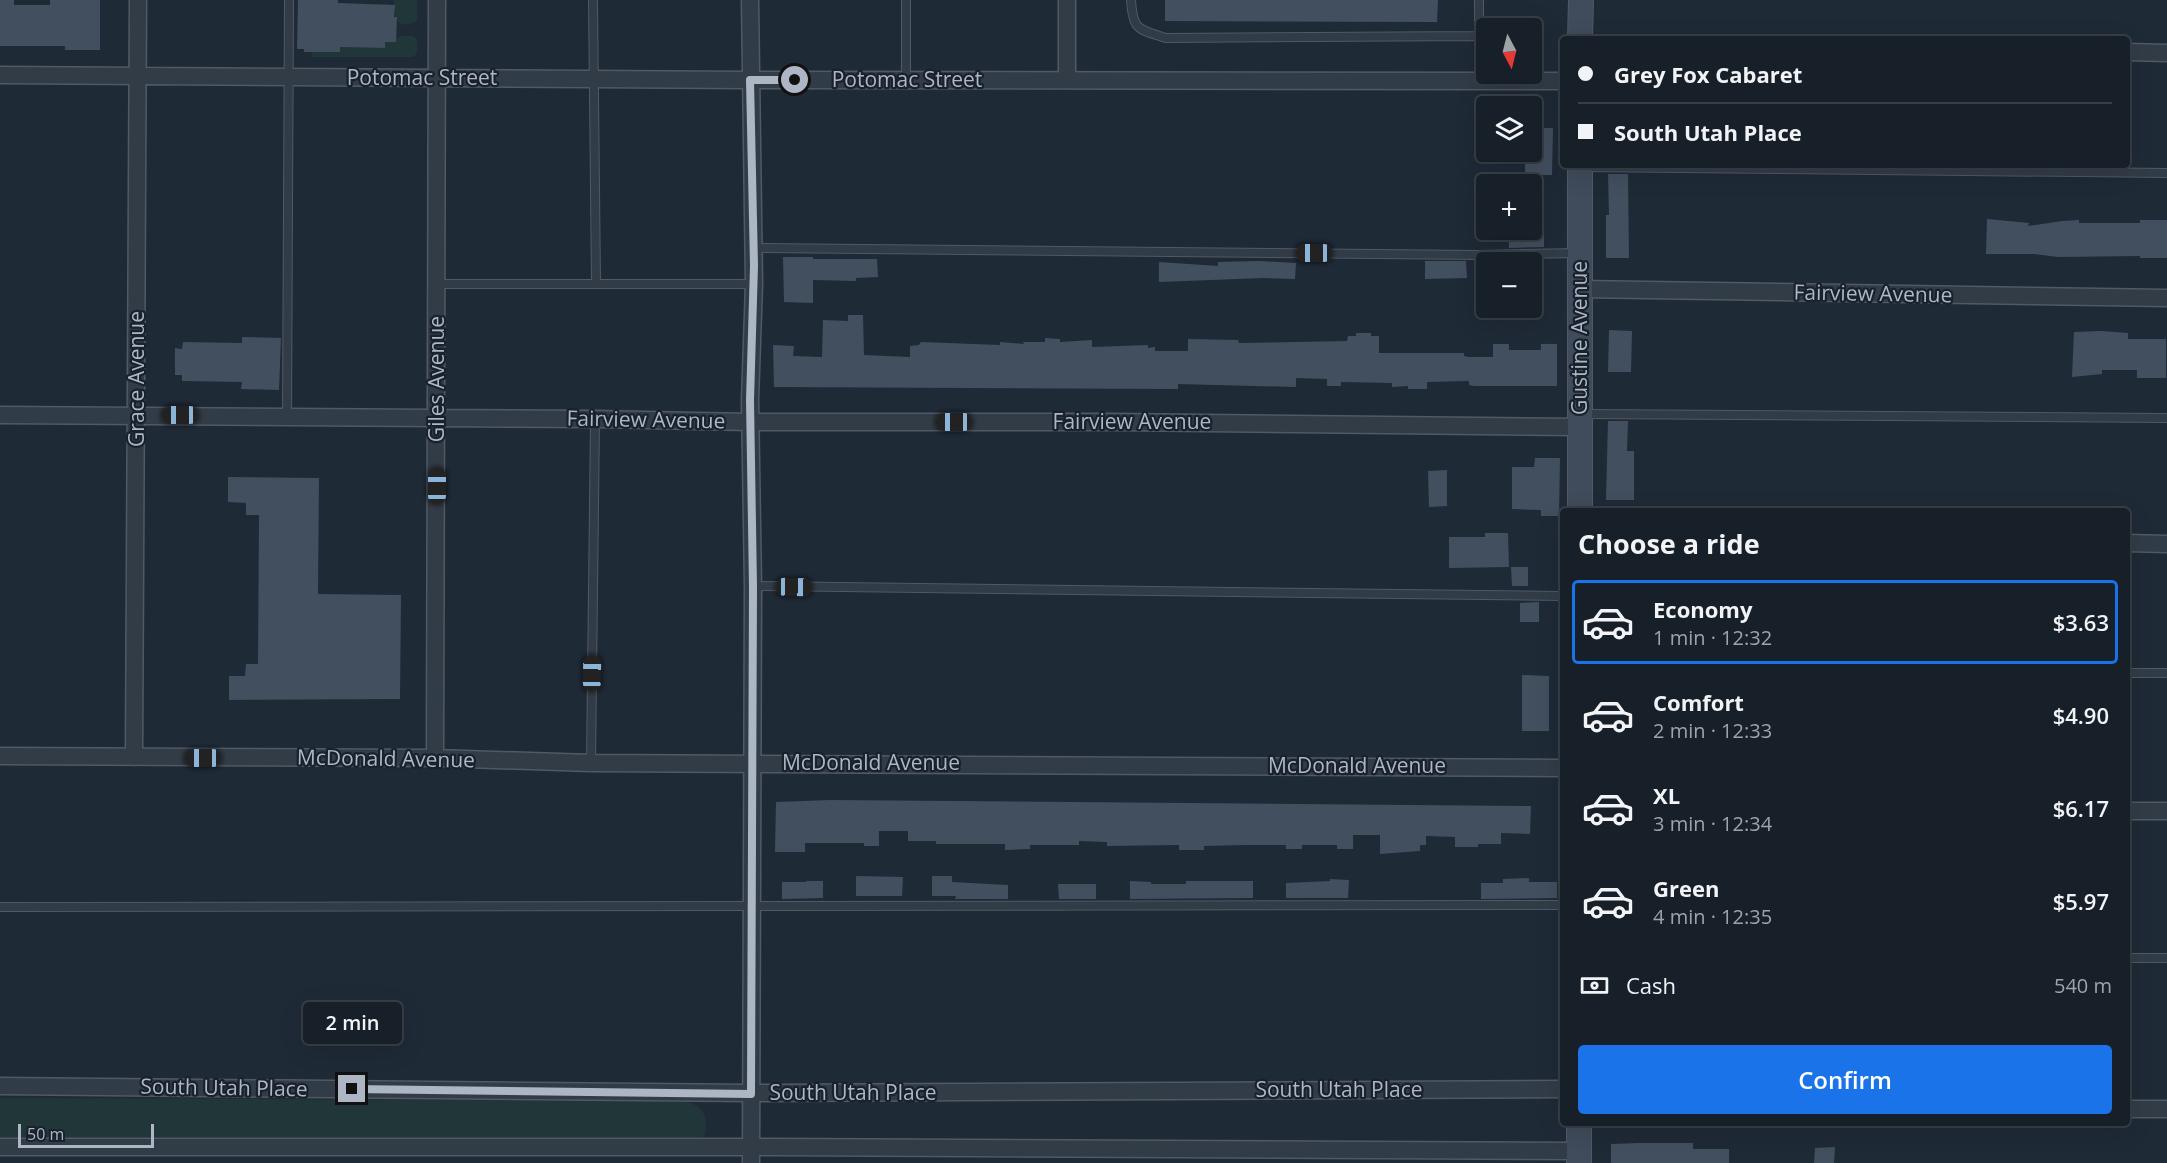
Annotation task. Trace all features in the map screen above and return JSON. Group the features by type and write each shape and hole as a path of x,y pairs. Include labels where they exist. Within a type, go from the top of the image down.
{"street":[{"name":"Grace Avenue","path":"134,758 138,0"},
{"name":"Giles Avenue","path":"435,758 437,0"},
{"path":"750,0 754,248 750,422 753,586 751,1155"},
{"path":"1067,0 1067,80"},
{"path":"1581,0 1581,36"},
{"path":"2130,52 2167,53"},
{"name":"Potomac Street","path":"0,75 593,80 1476,81"},
{"name":"Potomac Street","path":"1542,81 1560,81"},
{"name":"Gustine Avenue","path":"1580,168 1580,508"},
{"name":"Fairview Avenue","path":"1580,290 2167,298"},
{"name":"Fairview Avenue","path":"0,415 750,422 1580,421"},
{"path":"2130,543 2167,544"},
{"name":"McDonald Avenue","path":"0,756 435,758 591,763 1560,768"},
{"path":"2130,811 2167,811"},
{"name":"South Utah Place","path":"0,1086 751,1094 1560,1089"},
{"path":"2130,1109 2167,1109"},
{"path":"0,1147 751,1155 1579,1157 1580,1126"}],"lane":[{"path":"287,416 289,0"},
{"path":"593,0 596,284"},
{"path":"906,0 906,80"},
{"path":"1131,0 1132,20 1140,30 1166,38 1476,36"},
{"path":"1479,0 1479,18"},
{"path":"1748,168 2167,173"},
{"path":"754,248 1467,255 1580,254"},
{"path":"438,284 754,284"},
{"path":"1580,421 2167,418"},
{"path":"591,763 595,419"},
{"path":"753,586 1560,596"},
{"path":"2130,673 2167,673"},
{"path":"0,907 1560,905"},
{"path":"2130,958 2167,958"}],"green space":[{"path":"394,0 417,0 417,21 405,25 400,23 396,17"},
{"path":"413,36 417,39 417,53 413,57 312,57 312,52 340,52 340,47 385,48 385,42 396,42 396,38"},
{"path":"0,1098 685,1101 701,1109 706,1121 706,1133 701,1139 695,1141 0,1138"}],"building":[{"path":"0,0 14,0 14,5 50,5 50,0 100,0 100,50 65,50 65,46 0,46"},
{"path":"298,0 338,0 338,3 395,5 396,42 385,42 385,48 340,47 340,52 304,52 304,49 297,49"},
{"path":"1165,0 1438,0 1437,22 1165,21"},
{"path":"1542,128 1553,128 1552,175 1525,174 1525,162 1542,162"},
{"path":"1608,174 1628,174 1629,258 1606,258 1606,215 1609,215"},
{"path":"1987,219 2029,223 2028,226 2079,220 2079,223 2140,223 2140,220 2167,220 2167,258 1986,254"},
{"path":"1542,230 1544,230 1544,247 1509,248 1509,240 1542,240"},
{"path":"783,257 877,259 878,277 856,278 856,281 813,280 813,303 784,302"},
{"path":"1425,261 1466,261 1467,278 1425,279"},
{"path":"1159,262 1218,266 1218,262 1296,263 1295,279 1159,282"},
{"path":"848,315 863,315 864,355 910,357 910,346 919,345 921,342 1000,345 1000,342 1024,344 1023,342 1045,342 1045,338 1060,339 1060,342 1092,340 1092,347 1148,345 1148,348 1155,347 1155,351 1188,351 1188,339 1238,340 1239,343 1347,341 1348,336 1356,336 1356,333 1371,333 1371,336 1379,336 1379,353 1464,353 1464,356 1469,357 1493,357 1493,344 1509,344 1509,350 1541,350 1541,344 1557,344 1557,386 1474,386 1469,385 1469,381 1427,382 1427,389 1408,389 1408,386 1392,387 1392,383 1341,382 1341,386 1327,386 1327,379 1296,378 1296,387 1178,384 1178,389 774,387 773,345 794,346 793,356 822,357 823,320 848,321"},
{"path":"1609,330 1632,331 1631,372 1608,372"},
{"path":"2074,332 2128,333 2128,339 2166,339 2166,378 2137,378 2137,370 2102,370 2102,374 2072,377"},
{"path":"242,337 281,338 279,390 241,389 242,382 182,381 182,375 175,375 175,348 182,349 183,342 242,343"},
{"path":"1608,421 1628,421 1627,451 1634,451 1634,500 1606,500"},
{"path":"1535,458 1560,458 1559,516 1541,516 1541,510 1512,509 1512,467 1534,467"},
{"path":"1447,470 1447,506 1429,507 1428,471"},
{"path":"228,477 319,478 318,594 401,595 400,699 229,700 229,676 245,676 246,664 258,664 259,515 246,515 246,503 228,502"},
{"path":"1485,533 1508,533 1509,567 1449,568 1449,537 1485,537"},
{"path":"1511,567 1528,567 1528,586 1512,586"},
{"path":"1539,602 1539,622 1520,622 1520,603"},
{"path":"1522,675 1549,676 1549,731 1522,731"},
{"path":"830,800 1531,806 1530,834 1501,833 1501,844 1455,847 1455,837 1426,836 1426,845 1420,845 1420,851 1380,854 1380,835 1353,835 1353,849 1337,849 1337,845 1302,845 1302,849 1286,849 1286,845 1245,845 1204,846 1204,850 1179,850 1179,845 1107,846 1107,842 1079,841 1079,845 1030,845 1030,849 1005,850 1005,844 936,844 936,841 908,841 908,831 879,831 879,846 864,846 864,843 805,843 805,852 775,852 776,802"},
{"path":"856,876 903,877 902,896 856,896"},
{"path":"932,876 952,876 952,882 1008,885 1008,899 955,899 956,896 932,896"},
{"path":"1529,878 1529,882 1557,882 1557,898 1481,899 1481,883 1503,883 1503,879"},
{"path":"1330,879 1349,880 1348,898 1286,898 1286,883 1330,881"},
{"path":"823,881 823,898 782,899 782,882"},
{"path":"1130,881 1151,882 1151,884 1186,884 1186,881 1253,881 1253,898 1130,899"},
{"path":"1058,884 1096,884 1096,899 1059,899"},
{"path":"1693,1143 1693,1149 1729,1149 1729,1163 1611,1163 1611,1144"},
{"path":"1835,1147 1834,1163 1814,1163 1815,1148"}],"route":[{"path":"352,1089 751,1094 753,586 750,400 754,266 750,80 795,80"}]}
